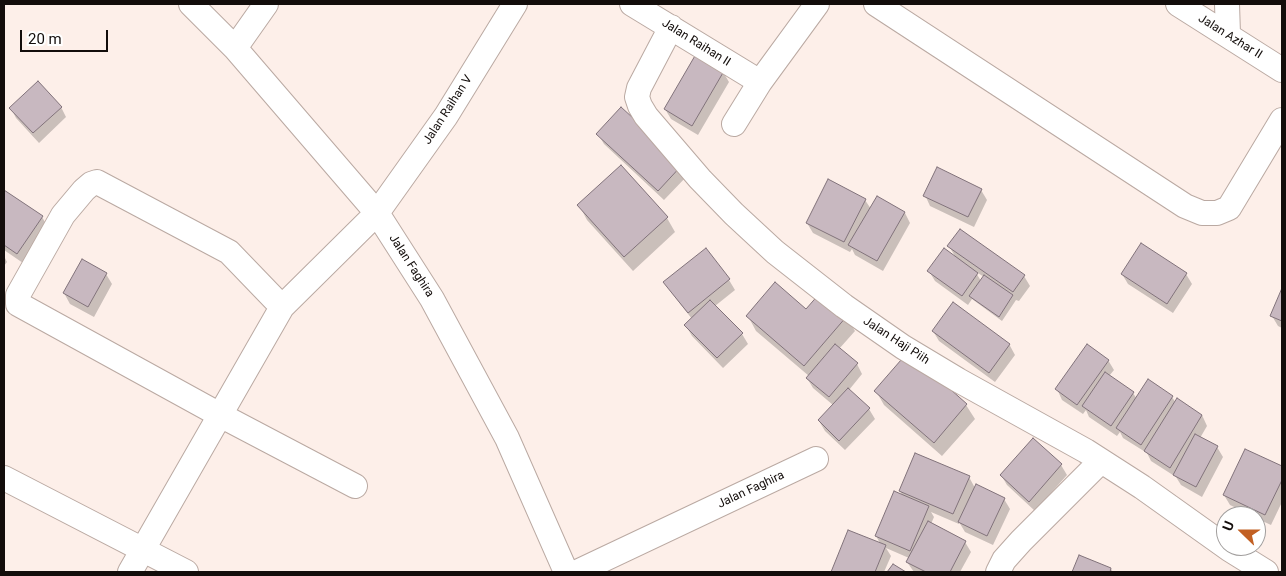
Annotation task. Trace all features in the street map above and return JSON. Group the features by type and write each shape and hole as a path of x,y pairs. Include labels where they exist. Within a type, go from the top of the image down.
{"street":[{"name":"Jalan Faghira","path":"191,4 235,48 377,213 432,299 507,438 566,572"},
{"path":"235,48 266,4"},
{"name":"Jalan Raihan V","path":"130,572 282,307 377,213 446,116 515,4"},
{"name":"Jalan Raihan II","path":"632,4 667,17 760,82"},
{"path":"734,124 760,82 817,4"},
{"path":"876,4 1193,210 1210,214 1223,212 1229,208 1282,120"},
{"name":"Jalan Azhar II","path":"1178,4 1282,70"},
{"path":"1227,4 1228,34"},
{"name":"Jalan Haji Piih","path":"667,17 637,97 640,106 646,116 675,150 734,214 776,252 844,306 903,346 1142,487 1229,549 1266,572"},
{"path":"282,307 229,252 97,182 84,190 63,215 18,295 18,304 220,415 355,486"},
{"name":"Jalan Faghira","path":"577,572 816,459"},
{"path":"998,572 1004,560 1021,541 1100,461"},
{"path":"4,478 186,572"}],"building":[{"path":"696,54 724,71 692,126 664,109"},
{"path":"38,81 62,107 33,133 9,108"},
{"path":"621,107 683,164 658,191 596,134"},
{"path":"621,165 668,217 624,257 577,205"},
{"path":"937,167 982,189 968,217 923,196"},
{"path":"828,179 866,199 844,242 806,223"},
{"path":"4,190 43,216 17,254 4,245"},
{"path":"877,196 905,212 877,261 848,245"},
{"path":"960,229 1025,275 1013,292 947,246"},
{"path":"1141,243 1187,273 1167,304 1121,274"},
{"path":"706,248 730,279 688,313 663,282"},
{"path":"944,248 978,273 962,296 927,271"},
{"path":"82,259 107,273 88,307 63,293"},
{"path":"984,275 1013,295 999,317 969,296"},
{"path":"775,282 806,309 820,293 847,316 804,366 746,316"},
{"path":"1282,288 1282,321 1270,316"},
{"path":"710,300 743,333 717,358 684,325"},
{"path":"953,302 1010,344 989,373 932,331"},
{"path":"835,344 858,363 829,397 806,378"},
{"path":"1087,344 1109,360 1077,405 1055,389"},
{"path":"908,352 967,404 934,443 874,391"},
{"path":"1105,372 1134,392 1111,426 1082,406"},
{"path":"1148,379 1173,396 1141,445 1116,428"},
{"path":"848,388 870,408 839,441 818,420"},
{"path":"1177,398 1202,415 1170,468 1144,451"},
{"path":"1195,434 1218,446 1196,487 1173,475"},
{"path":"1033,438 1062,464 1029,502 1000,475"},
{"path":"1245,449 1282,466 1282,480 1266,513 1266,506 1246,506 1223,495"},
{"path":"915,453 970,476 953,514 899,491"},
{"path":"976,484 1005,498 987,536 958,522"},
{"path":"894,491 929,506 910,551 875,536"},
{"path":"928,521 966,541 950,572 926,572 906,562"},
{"path":"848,530 886,545 875,572 831,572"},
{"path":"1079,555 1111,568 1110,572 1072,572"},
{"path":"893,564 906,572 887,572"}]}
